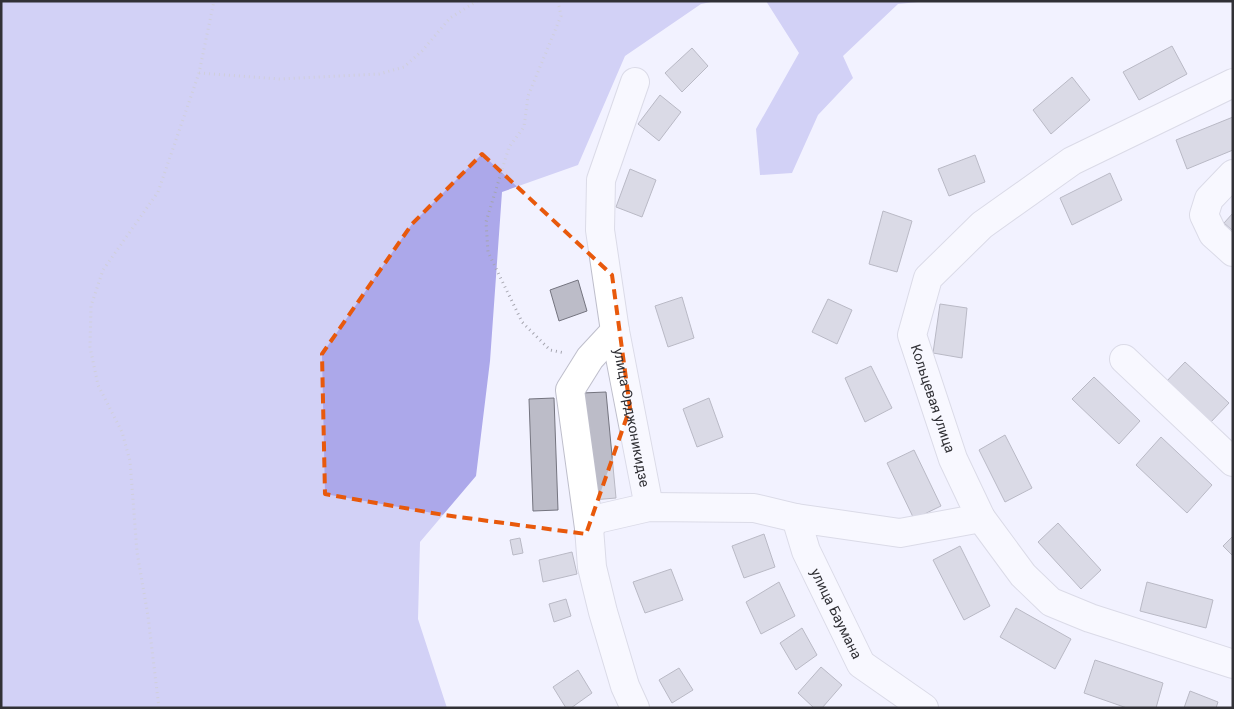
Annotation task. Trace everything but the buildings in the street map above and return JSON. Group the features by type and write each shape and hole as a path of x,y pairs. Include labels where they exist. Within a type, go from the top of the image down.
{"street":[{"name":"улица Орджоникидзе","path":"636,82 601,180 600,230 615,331 649,507"},
{"name":"Кольцевая улица","path":"1233,83 1072,161 982,225 928,278 912,335 953,459 981,518 1023,576 1051,602 1090,618 1233,664"},
{"path":"1233,174 1210,199 1204,215 1213,234 1233,252"},
{"path":"615,331 590,358 570,390 589,528 592,567 624,686 635,708"},
{"path":"1124,359 1233,462"},
{"path":"589,528 597,518 649,507 754,508 796,518 900,533 981,518"},
{"name":"улица Баумана","path":"796,518 806,551 861,664 924,708"}],"path":[{"path":"158,708 148,616 137,552 130,461 122,432 98,385 90,347 91,306 103,270 158,192 199,74 214,1"},
{"path":"199,74 280,79 379,74 404,67 422,51 450,18 477,1"},
{"path":"558,1 561,16 528,96 524,128 510,147 486,222 488,252 522,322 550,350 590,358"}],"highlighted area":[{"path":"482,154 612,275 630,408 586,534 444,515 325,494 322,354 412,224"}],"shaded area":[{"path":"1,1 716,1 701,4 625,56 578,165 502,192 490,361 476,476 420,542 418,619 447,708 1,708"},
{"path":"766,1 928,1 898,4 843,56 853,78 818,115 792,173 760,175 756,129 799,53"}]}
